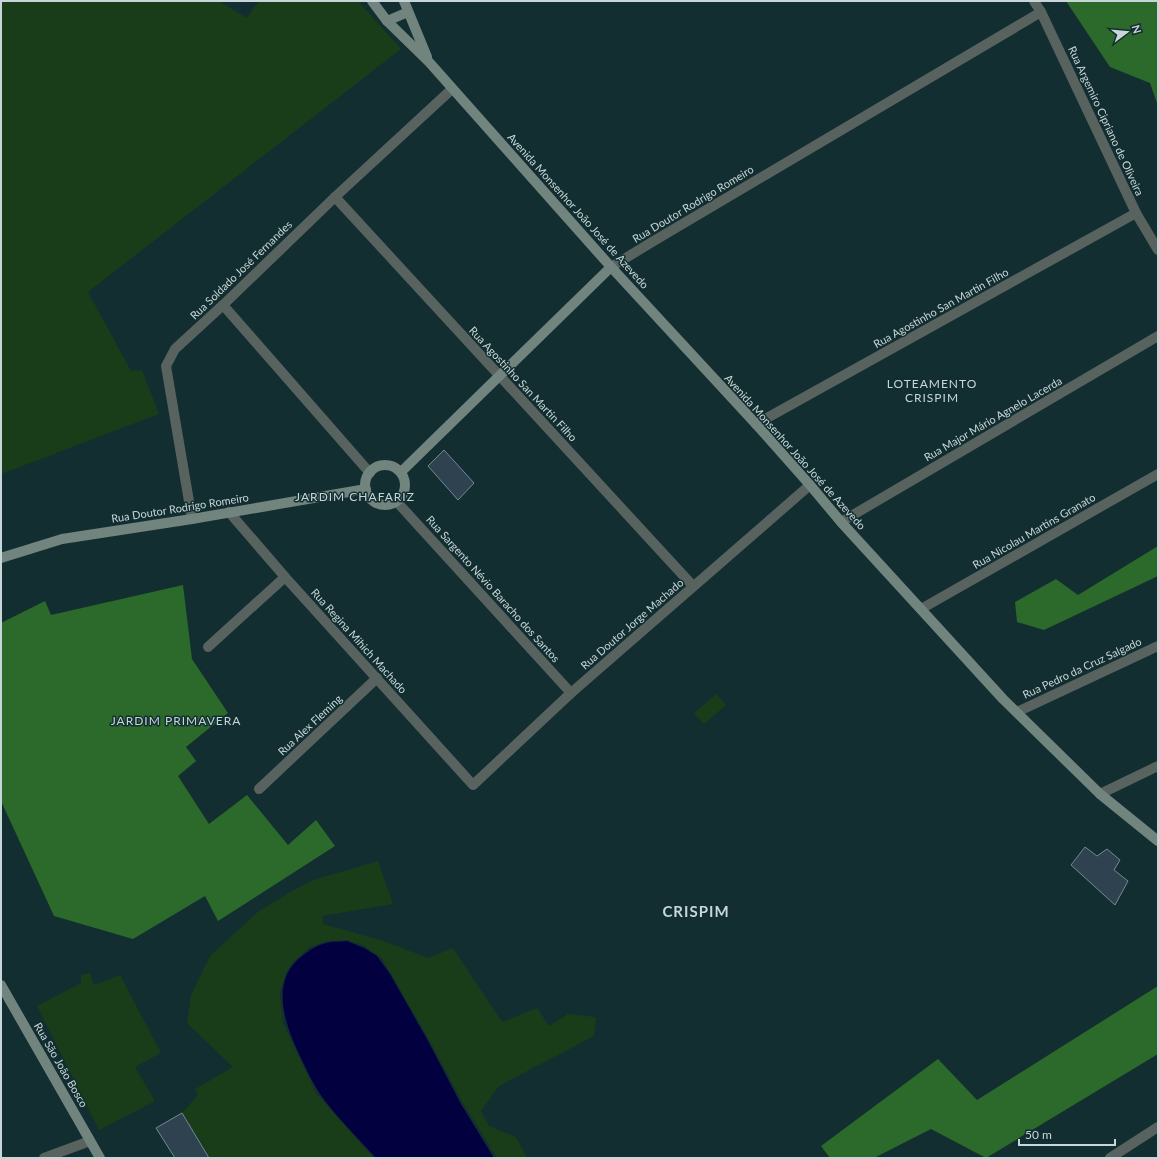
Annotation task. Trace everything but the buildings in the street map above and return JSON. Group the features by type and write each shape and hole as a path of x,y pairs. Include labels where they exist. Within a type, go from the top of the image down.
{"street":[{"path":"372,1 387,21 429,62"},
{"path":"404,1 429,62"},
{"name":"Rua Argemiro Cipriano de Oliveira","path":"1034,1 1041,12 1136,213 1158,250"},
{"path":"387,21 408,12"},
{"name":"Rua Doutor Rodrigo Romeiro","path":"401,472 611,267 1041,12"},
{"name":"Avenida Monsenhor João José de Azevedo","path":"429,62 611,267 756,424 841,522 1003,699 1100,794 1158,841"},
{"name":"Rua Soldado José Fernandes","path":"192,519 166,366 175,349 335,197 452,89"},
{"name":"Rua Agostinho San Martin Filho","path":"335,197 693,586"},
{"name":"Rua Agostinho San Martin Filho","path":"756,424 1136,213"},
{"path":"223,305 370,473"},
{"name":"Rua Major Mário Agnelo Lacerda","path":"841,522 1158,336"},
{"path":"379,466 391,466 401,472 405,482 404,493 397,502 388,506 378,504 370,498 366,489 367,478 370,473 379,466"},
{"name":"Rua Nicolau Martins Granato","path":"921,609 1158,474"},
{"name":"Rua Doutor Jorge Machado","path":"472,784 571,693 810,485"},
{"name":"Rua Doutor Rodrigo Romeiro","path":"1,558 62,539 192,519 366,489"},
{"name":"Rua Sargento Névio Baracho dos Santos","path":"397,502 571,693"},
{"name":"Rua Regina Mihich Machado","path":"229,512 284,577 472,784"},
{"path":"208,647 284,577"},
{"name":"Rua Pedro da Cruz Salgado","path":"1017,712 1158,646"},
{"name":"Rua Alex Fleming","path":"259,789 377,678"},
{"path":"1100,794 1158,766"},
{"name":"Rua São João Bosco","path":"1,985 100,1158"},
{"path":"1110,1158 1158,1126"},
{"path":"44,1158 90,1141"}],"green space":[{"path":"1,1 219,1 247,18 259,1 358,1 401,49 88,292 131,371 142,370 159,414 1,474"},
{"path":"1066,1 1158,1 1158,106 1150,83 1110,67"},
{"path":"1158,546 1158,576 1044,630 1017,622 1015,602 1056,579 1078,595"},
{"path":"183,585 192,659 228,713 186,747 196,761 178,776 209,824 247,795 288,845 316,820 335,846 218,921 205,896 133,939 54,916 1,801 1,623 45,601 51,615"},
{"path":"716,694 726,705 704,724 694,713"},
{"path":"378,861 393,904 322,916 323,924 384,941 428,958 453,948 502,1022 537,1008 549,1026 568,1014 596,1017 594,1036 499,1086 481,1111 489,1126 516,1137 527,1158 497,1158 463,1103 432,1045 382,958 363,945 346,940 327,941 310,947 294,961 286,972 280,993 283,1023 316,1093 374,1158 209,1158 182,1113 198,1095 195,1089 233,1067 187,1023 191,995 210,956 259,911 292,891 313,880"},
{"path":"90,973 94,985 120,975 161,1053 135,1067 155,1101 99,1130 37,1006 81,983 81,975"},
{"path":"1158,986 1158,1054 986,1158 931,1129 874,1158 830,1158 821,1146 938,1059 977,1100"}],"shaded area":[{"path":"347,941 364,948 377,956 390,974 427,1039 461,1104 494,1158 376,1158 340,1119 320,1094 307,1071 289,1031 283,1004 283,990 286,978 292,966 302,956 323,944"}],"district":[{"name":"LOTEAMENTO CRISPIM","path":"932,391"},
{"name":"JARDIM CHAFARIZ","path":"355,497"},
{"name":"JARDIM PRIMAVERA","path":"176,721"},
{"name":"CRISPIM","path":"696,912"}]}
